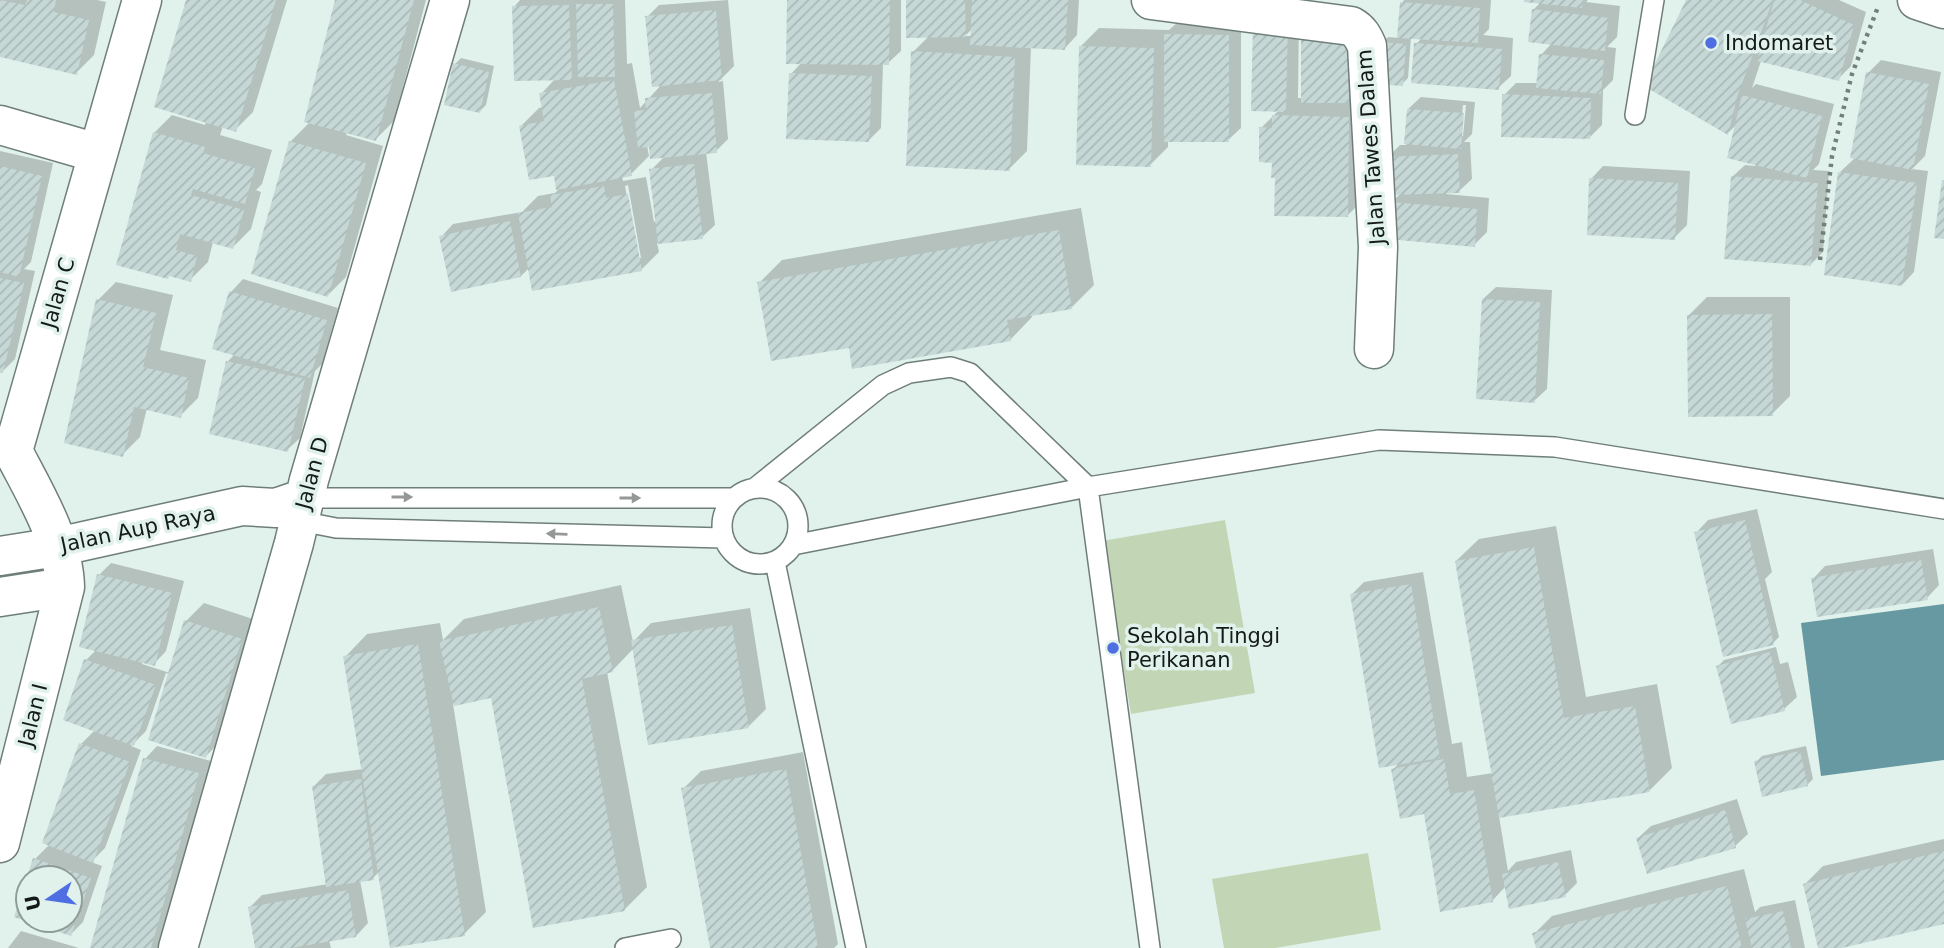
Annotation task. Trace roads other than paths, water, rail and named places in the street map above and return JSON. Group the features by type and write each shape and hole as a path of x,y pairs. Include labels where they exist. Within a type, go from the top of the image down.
{"street":[{"name":"Jalan C","path":"63,571 46,518 7,449 142,0"},
{"name":"Jalan D","path":"178,948 294,509 450,0"},
{"name":"Jalan Tawes Dalam","path":"1151,0 1298,9 1358,30 1367,46 1378,247 1374,349"},
{"path":"1917,0 1944,9"},
{"path":"0,125 97,153"},
{"name":"Jalan Aup Raya","path":"0,556 63,571 242,506 294,509"},
{"path":"0,597 63,571"},
{"name":"Jalan I","path":"0,844 63,571"}],"lane":[{"path":"1635,115 1654,0"},
{"path":"757,487 883,385 909,373 951,368 970,373 1088,488 1150,948"},
{"path":"793,545 1088,488 1378,440 1555,447 1944,509"},
{"path":"757,487 771,488 793,505 799,532 786,555 775,562 760,565 745,561 732,552 724,538 722,524 725,510 733,498 757,487"},
{"path":"294,509 733,498"},
{"path":"294,509 336,528 724,538"},
{"path":"775,562 856,948"},
{"path":"625,948 671,939"}],"water":[{"path":"1944,604 1944,760 1821,776 1801,623"}],"place":[{"name":"Indomaret","path":"1711,43"},
{"name":"Sekolah Tinggi Perikanan","path":"1113,648"}]}
